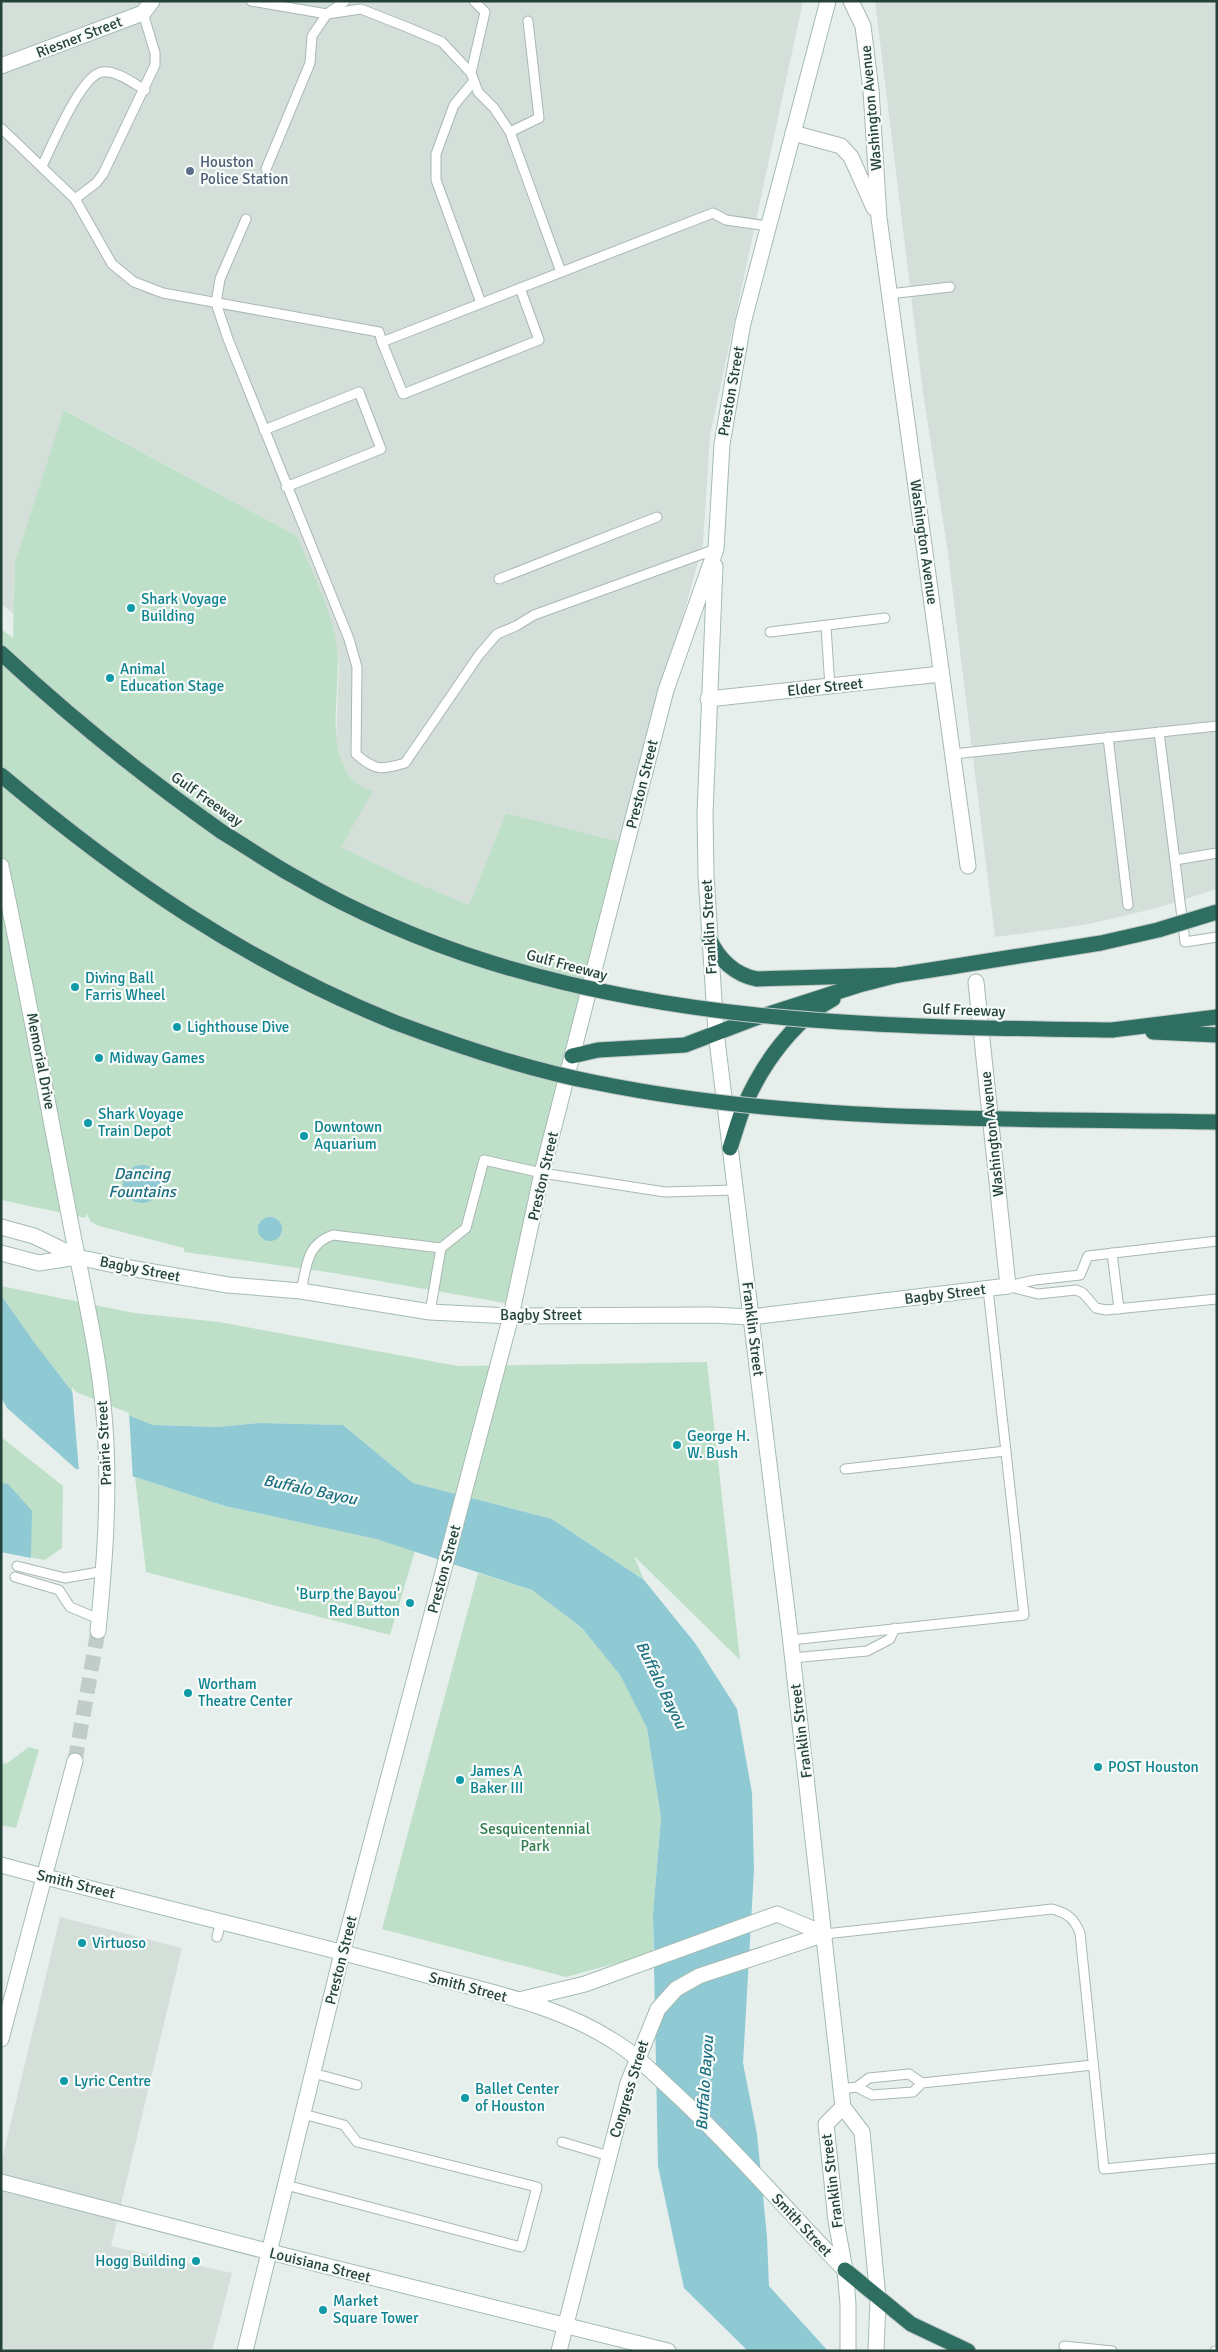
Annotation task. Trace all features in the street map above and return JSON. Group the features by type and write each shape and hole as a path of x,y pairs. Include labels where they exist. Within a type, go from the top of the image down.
{"highway":[{"name":"Gulf Freeway","path":"1,653 54,703 142,774 222,832 298,879 350,906 487,961 610,994 733,1014 813,1022 1112,1030 1217,1035"},
{"path":"1,775 140,885 191,919 276,968 321,991 388,1020 460,1046 526,1066 598,1083 680,1097 832,1112 1044,1120 1217,1122"},
{"path":"572,1056 598,1050 685,1044 859,985 898,975 1101,943 1158,930 1217,912"},
{"path":"709,938 714,948 729,966 738,973 757,980 898,975"},
{"path":"730,1148 744,1104 764,1067 793,1030 822,1005 859,985"},
{"path":"1112,1030 1217,1017"},
{"path":"845,2270 911,2324 968,2351"}],"street":[{"name":"Preston Street","path":"245,2351 342,1953 511,1316 542,1173 666,690 716,550 722,444 743,323 828,1"},
{"name":"Washington Avenue","path":"851,1 864,26 871,90 879,218 968,866"},
{"name":"Riesner Street","path":"1,66 148,7"},
{"name":"Washington Avenue","path":"793,134 841,146 851,157 879,218"},
{"name":"Franklin Street","path":"716,550 708,699 705,814 709,938 716,1032 790,1640 843,2106 862,2132 878,2298 876,2351"},
{"name":"Elder Street","path":"708,699 942,674"},
{"name":"Memorial Drive","path":"1,866 44,1076 77,1257"},
{"name":"Washington Avenue","path":"976,982 1008,1286"},
{"name":"Bagby Street","path":"1,1227 34,1236 77,1257 228,1285 302,1291 430,1312 511,1316 711,1315 751,1317 1008,1286"},
{"name":"Bagby Street","path":"1,1253 39,1263 77,1257"},
{"name":"Prairie Street","path":"77,1257 95,1350 104,1419 107,1484 106,1550 99,1625"},
{"path":"1,2038 75,1761"},
{"name":"Smith Street","path":"1,1865 342,1953 518,2001 559,2014 590,2028 615,2042 637,2058 709,2125 845,2270"},
{"path":"518,2001 585,1984 777,1914 824,1934"},
{"name":"Congress Street","path":"559,2351 628,2082 658,2009 676,1989 699,1976 824,1934"},
{"name":"Franklin Street","path":"843,2106 826,2124 845,2270 848,2351"},
{"name":"Louisiana Street","path":"1,2182 270,2252 668,2351"}],"lane":[{"path":"251,1 327,14 362,9 442,42 473,77 478,92 494,108 510,132 561,272"},
{"path":"266,170 310,63 312,36 327,14 345,1"},
{"path":"474,1 484,12 473,77 454,105 436,154 436,180 481,303"},
{"path":"74,199 96,183 103,174 155,65 148,7"},
{"path":"510,132 539,118 528,22"},
{"path":"42,166 81,90 94,74 102,72 113,73 144,90"},
{"path":"1,128 74,199 112,264 134,282 163,293 379,332 403,394 539,340 520,288"},
{"path":"382,342 713,213 726,220 768,226"},
{"path":"246,220 220,279 216,303 228,340 286,487 349,639 357,667 356,754 370,766 387,769 405,763 462,678 497,634 516,626 534,615 716,550"},
{"path":"889,294 950,287"},
{"path":"264,430 359,392 381,449 286,487"},
{"path":"499,578 657,517"},
{"path":"770,632 826,627 885,618"},
{"path":"826,627 830,687"},
{"path":"953,754 1217,726"},
{"path":"1159,732 1185,942 1217,937"},
{"path":"1108,737 1128,905"},
{"path":"1175,860 1217,854"},
{"path":"430,1312 441,1248 466,1228 484,1160 542,1173 665,1192 735,1190"},
{"path":"302,1291 308,1259 314,1246 322,1239 332,1235 441,1248"},
{"path":"1008,1286 1035,1280 1080,1275 1088,1256 1217,1241"},
{"path":"1112,1253 1119,1309"},
{"path":"1008,1286 1038,1294 1076,1290 1083,1293 1096,1308 1119,1309 1217,1299"},
{"path":"790,1640 858,1635 863,1631 1024,1615 988,1289"},
{"path":"845,1469 1006,1451"},
{"path":"17,1566 65,1578 105,1571"},
{"path":"15,1577 59,1590 70,1606 99,1625"},
{"path":"792,1658 867,1651 890,1638 895,1628"},
{"path":"824,1934 1052,1909 1065,1913 1075,1921 1080,1933 1104,2169 1217,2158"},
{"path":"217,1937 221,1922"},
{"path":"857,2087 872,2095 913,2092 922,2083 1093,2065"},
{"path":"313,2073 357,2085"},
{"path":"841,2089 857,2087 869,2078 909,2074 922,2083"},
{"path":"286,2185 521,2247 537,2187 357,2142 344,2125 303,2114"},
{"path":"562,2142 609,2156"},
{"path":"1064,2346 1112,2351"}],"shaded area":[{"path":"1,1 803,1 710,435 703,544 620,842 506,813 469,905 410,880 341,847 357,785 342,767 336,741 339,664 297,536 65,410 15,562 14,614 1,604"},
{"path":"875,1 1217,1 1217,889 1157,908 1084,925 995,937 948,553 923,393"},
{"path":"60,1917 182,1948 111,2246 232,2273 212,2351 1,2351 1,2164"}],"green space":[{"name":"Downtown Aquarium","path":"64,410 297,536 323,598 335,636 338,654 336,733 339,752 345,769 356,783 373,791 341,847 410,880 469,905 506,813 620,842 505,1303 334,1273 184,1252 184,1248 99,1226 91,1222 86,1213 86,1218 1,1200 1,629 13,638 15,562"},
{"path":"1,1286 134,1313 219,1322 458,1366 707,1362 740,1660 634,1556 644,1580 552,1519 413,1483 343,1425 259,1423 218,1427 153,1425 74,1394 1,1295"},
{"path":"1,1437 63,1486 62,1548 45,1560 1,1552"},
{"path":"135,1477 225,1506 376,1539 415,1551 390,1635 146,1572"},
{"name":"Sesquicentennial Park","path":"478,1573 532,1590 582,1628 620,1675 647,1728 661,1818 653,1914 653,1953 566,1977 382,1929"},
{"path":"29,1747 39,1750 16,1828 1,1825 1,1763 6,1764"}],"water":[{"name":"Dancing Fountains","path":"142,1165 156,1170 161,1184 156,1198 142,1203 128,1198 123,1184 128,1170"},
{"path":"270,1217 275,1218 281,1224 281,1234 275,1240 270,1241 265,1240 259,1234 258,1229 259,1224 265,1218"},
{"name":"Buffalo Bayou","path":"1,1295 74,1394 153,1425 218,1427 259,1423 343,1425 413,1483 552,1519 644,1580 695,1643 737,1709 752,1793 754,1870 743,2063 757,2134 767,2237 769,2286 828,2351 748,2351 684,2288 658,2166 653,1914 661,1818 647,1728 620,1675 582,1628 532,1590 376,1539 225,1506 135,1477 76,1469 7,1408 1,1397"},
{"path":"1,1483 8,1484 32,1511 31,1558 1,1552"}],"pier":[{"path":"72,1387 76,1392 129,1413 133,1480 79,1472"}],"tunnel":[{"path":"75,1761 98,1631"}],"place":[{"name":"Houston Police Station","path":"190,171"},
{"name":"Shark Voyage Building","path":"131,608"},
{"name":"Animal Education Stage","path":"110,678"},
{"name":"Diving Ball Farris Wheel","path":"75,987"},
{"name":"Lighthouse Dive","path":"177,1027"},
{"name":"Midway Games","path":"99,1058"},
{"name":"Shark Voyage Train Depot","path":"88,1123"},
{"name":"Downtown Aquarium","path":"304,1136"},
{"name":"George H. W. Bush","path":"677,1445"},
{"name":"'Burp the Bayou' Red Button","path":"410,1603"},
{"name":"Wortham Theatre Center","path":"188,1693"},
{"name":"POST Houston","path":"1098,1767"},
{"name":"James A Baker III","path":"460,1780"},
{"name":"Virtuoso","path":"82,1943"},
{"name":"Lyric Centre","path":"64,2081"},
{"name":"Ballet Center of Houston","path":"465,2098"},
{"name":"Hogg Building","path":"196,2261"},
{"name":"Market Square Tower","path":"323,2310"}]}
